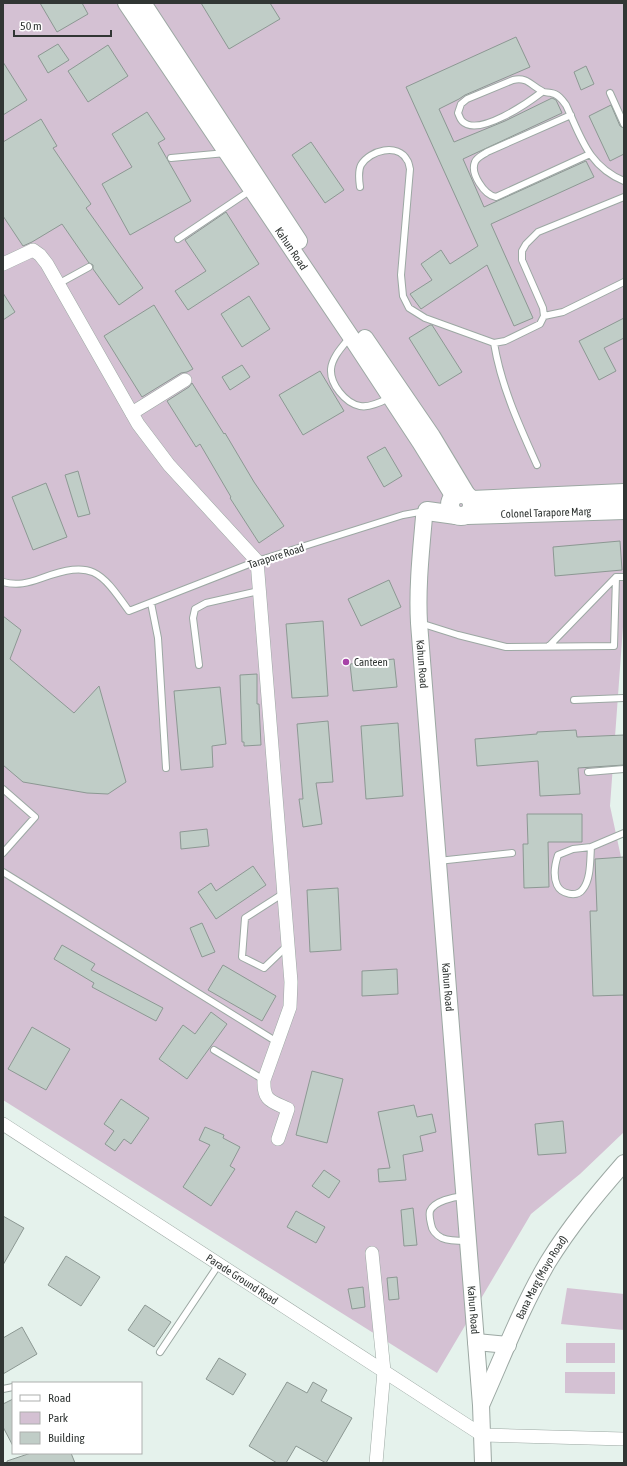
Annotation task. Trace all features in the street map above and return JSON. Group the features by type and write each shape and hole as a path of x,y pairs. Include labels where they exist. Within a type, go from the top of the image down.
{"main road":[{"name":"Colonel Tarapore Marg","path":"461,504 624,494"},
{"name":"Colonel Tarapore Marg","path":"461,504 624,510"},
{"path":"427,511 461,504"}],"street":[{"name":"Kahun Road","path":"126,3 351,336 461,504"},
{"name":"Kahun Road","path":"143,3 311,260 432,436 461,504"},
{"path":"3,264 33,250 40,255 138,424 169,464 257,562 292,996 290,1007 264,1080 263,1090 266,1097 270,1101 288,1109 278,1139"},
{"path":"132,413 185,380"},
{"name":"Kahun Road","path":"427,511 424,517 419,572 419,623 481,1405 482,1463"},
{"name":"Parade Ground Road","path":"3,1124 482,1435"},
{"name":"Bana Marg (Mayo Road)","path":"481,1405 529,1298 548,1262 585,1209 624,1163"},
{"path":"372,1253 384,1371 376,1463"},
{"path":"476,1342 508,1345"},
{"path":"482,1435 624,1439"}],"lane":[{"path":"542,92 521,107 489,123 477,126 465,124 458,113 461,104 467,99 513,80 526,80 542,92 557,95 566,105 590,154 609,174 624,180"},
{"path":"610,93 624,124"},
{"path":"571,115 487,152 477,158 474,166 478,180 482,188 487,193 496,197 590,154"},
{"path":"360,187 359,175 361,165 369,157 380,151 390,150 403,154 408,160 410,169 401,275 402,296 409,308 425,318 494,343 504,341 540,324 544,316 543,308 522,260 522,251 526,244 538,232 624,197"},
{"path":"171,158 228,153"},
{"path":"178,240 251,190"},
{"path":"58,284 89,267"},
{"path":"544,316 563,312 624,282"},
{"path":"351,336 332,365 332,378 336,386 346,399 360,407 374,404 391,397"},
{"path":"494,343 498,366 506,393 537,464"},
{"name":"Tarapore Road","path":"3,582 10,584 26,583 52,574 76,569 90,570 99,575 114,591 129,611 257,562 404,515 427,511"},
{"path":"549,646 616,577 624,577"},
{"path":"419,623 466,638 506,647 614,646 616,577"},
{"path":"199,665 193,618 195,609 206,603 259,591"},
{"path":"151,603 158,638 166,768"},
{"path":"574,700 624,698"},
{"path":"588,772 624,769"},
{"path":"3,789 35,816 3,853"},
{"path":"591,847 588,876 584,888 577,894 565,893 557,885 554,868 558,855 573,849 591,847 624,833"},
{"path":"438,861 512,853"},
{"path":"3,872 277,1042"},
{"path":"284,893 245,918 242,957 264,968 289,944"},
{"path":"214,1050 264,1080"},
{"path":"464,1196 445,1200 436,1205 430,1213 432,1230 437,1236 443,1239 468,1241"},
{"path":"160,1352 219,1264"}],"green space":[{"path":"3,3 624,3 624,613 610,806 624,871 624,1132 580,1174 531,1214 437,1373 3,1100"},
{"path":"567,1288 624,1294 624,1330 561,1324"},
{"path":"566,1343 615,1343 615,1363 566,1363"},
{"path":"565,1372 615,1372 615,1394 565,1393"}],"building":[{"path":"40,3 82,3 88,14 57,32"},
{"path":"201,3 270,3 280,19 229,49"},
{"path":"516,37 530,67 465,95 439,109 454,142 505,121 552,98 556,100 562,113 463,159 484,207 586,161 594,177 491,224 533,318 514,326 487,265 421,309 410,294 432,280 421,264 441,250 450,264 478,246 406,87"},
{"path":"58,44 69,60 48,73 38,56"},
{"path":"108,45 128,76 88,102 68,71"},
{"path":"3,62 27,100 3,115"},
{"path":"586,66 594,84 581,90 574,72"},
{"path":"611,105 620,126 624,128 624,154 610,161 589,116"},
{"path":"147,112 165,139 158,143 191,201 130,235 102,184 132,167 112,134"},
{"path":"41,119 57,146 53,148 91,204 86,208 143,288 119,305 93,269 93,265 89,263 62,224 23,246 3,216 3,142"},
{"path":"311,142 344,190 325,203 292,155"},
{"path":"226,212 259,264 188,310 175,291 206,271 185,240"},
{"path":"3,293 15,312 3,320"},
{"path":"249,296 270,329 242,347 221,314"},
{"path":"154,305 193,369 181,373 142,397 104,336"},
{"path":"624,318 624,338 604,348 616,371 599,380 579,341"},
{"path":"432,325 462,372 439,386 409,338"},
{"path":"242,365 250,377 230,390 222,377"},
{"path":"320,371 344,411 303,435 279,395"},
{"path":"192,383 224,434 225,433 254,482 284,526 259,543 230,498 231,497 200,444 196,447 167,401 189,387"},
{"path":"385,447 402,476 384,487 367,457"},
{"path":"78,471 90,514 78,517 65,475"},
{"path":"46,483 67,537 33,550 12,497"},
{"path":"620,541 622,570 555,576 553,547"},
{"path":"389,580 401,607 361,626 348,599"},
{"path":"3,616 21,630 10,659 74,713 99,686 126,782 108,794 87,793 23,782 3,765"},
{"path":"323,621 328,696 292,698 286,624"},
{"path":"394,659 397,687 353,691 350,664"},
{"path":"257,674 257,704 259,704 261,745 244,746 244,742 242,742 240,675"},
{"path":"220,687 226,744 212,746 213,767 181,770 174,691"},
{"path":"328,721 333,782 316,783 322,824 303,827 299,799 303,799 297,724"},
{"path":"398,723 403,796 366,799 361,726"},
{"path":"576,730 577,737 624,735 624,765 578,768 580,794 540,796 538,761 477,766 475,739 537,734 537,732"},
{"path":"527,814 582,814 582,842 548,842 549,887 524,888 523,844 528,844"},
{"path":"207,829 209,846 181,849 180,832"},
{"path":"624,857 624,995 593,996 590,911 597,911 595,859"},
{"path":"253,866 266,885 216,919 198,892 211,883 216,891"},
{"path":"338,888 341,950 310,952 307,890"},
{"path":"202,923 215,952 202,957 190,928"},
{"path":"62,945 95,964 91,970 163,1008 156,1021 92,987 94,983 54,959"},
{"path":"223,965 276,996 262,1021 208,990"},
{"path":"397,969 398,994 362,996 362,971"},
{"path":"211,1012 227,1024 187,1079 159,1059 183,1025 195,1034"},
{"path":"32,1027 70,1049 46,1090 8,1069"},
{"path":"312,1071 343,1079 327,1143 296,1135"},
{"path":"121,1099 149,1118 131,1144 124,1139 115,1151 105,1144 114,1131 104,1124"},
{"path":"414,1105 417,1117 432,1114 436,1132 420,1136 423,1151 403,1155 406,1180 379,1182 378,1169 390,1168 378,1112"},
{"path":"563,1121 566,1153 538,1155 535,1124"},
{"path":"205,1127 224,1135 223,1138 240,1147 230,1166 235,1169 211,1206 183,1187 210,1145 199,1140"},
{"path":"324,1170 340,1181 329,1198 312,1186"},
{"path":"413,1208 417,1245 404,1246 401,1210"},
{"path":"296,1211 325,1227 316,1243 287,1227"},
{"path":"3,1216 24,1228 3,1265"},
{"path":"66,1256 100,1277 81,1306 48,1285"},
{"path":"397,1277 399,1299 389,1300 387,1278"},
{"path":"363,1287 365,1307 352,1309 348,1289"},
{"path":"145,1305 171,1322 154,1347 128,1330"},
{"path":"22,1327 37,1354 3,1374 3,1338"},
{"path":"219,1358 246,1374 233,1395 206,1379"},
{"path":"287,1382 307,1393 313,1382 327,1390 321,1401 352,1418 326,1463 296,1446 286,1463 277,1463 249,1446"},
{"path":"12,1400 12,1444 3,1427 3,1404"},
{"path":"28,1454 71,1454 75,1463 7,1463 7,1461"}],"place":[{"name":"Canteen","path":"346,662"}]}
